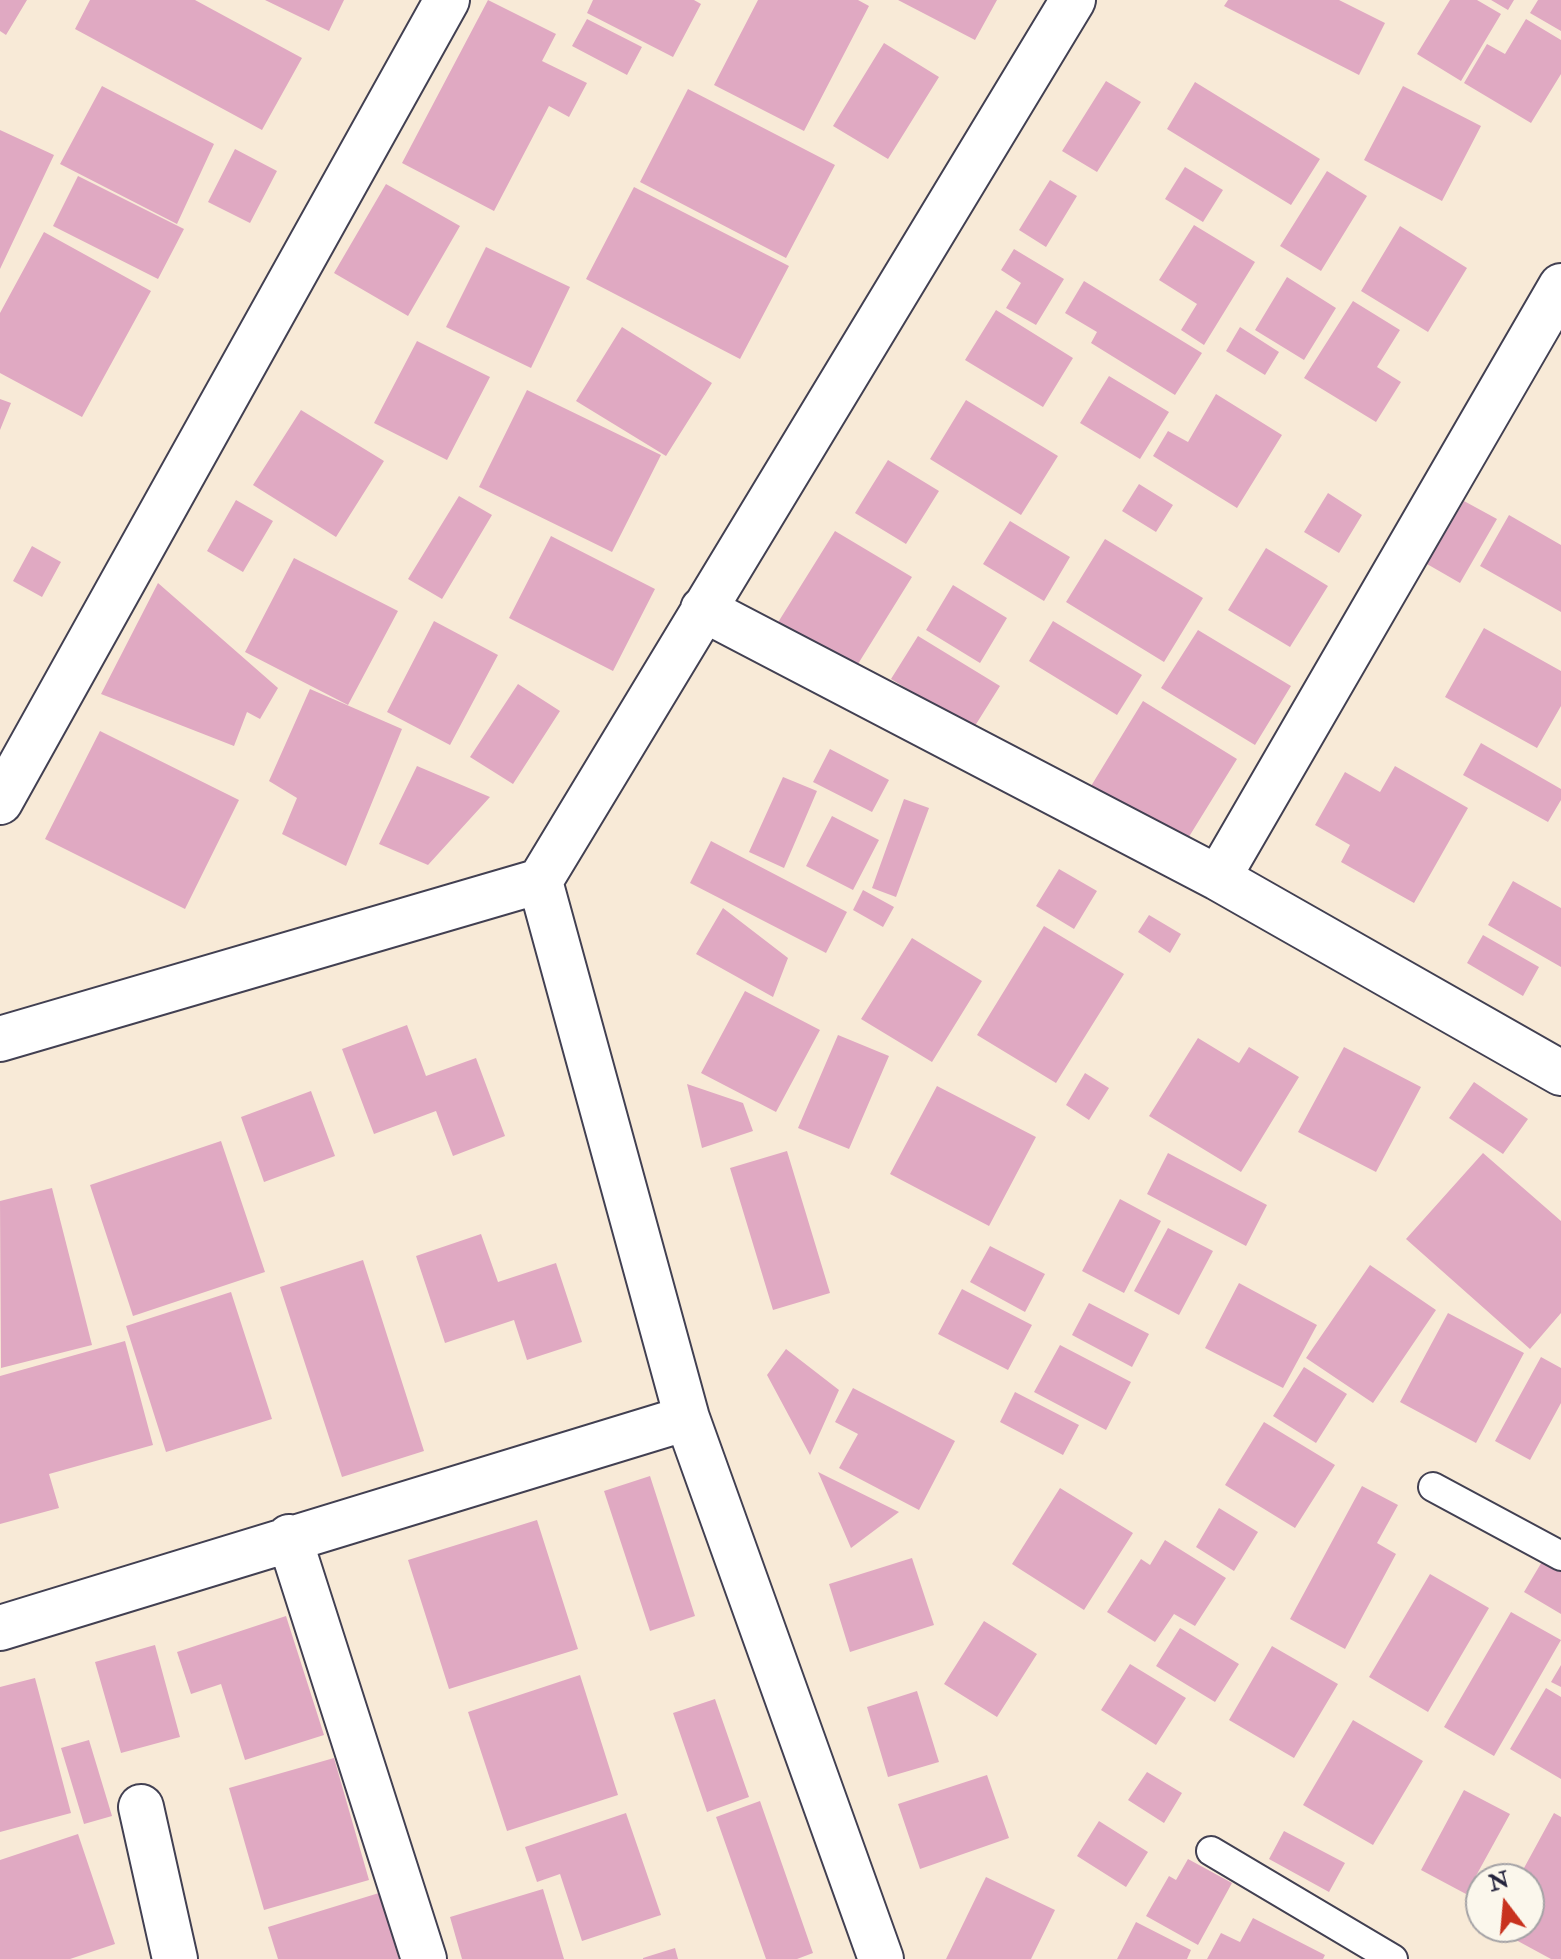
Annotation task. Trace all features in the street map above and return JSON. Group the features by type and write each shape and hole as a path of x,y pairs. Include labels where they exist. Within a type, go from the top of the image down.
{"street":[{"path":"0,802 447,0"},
{"path":"0,1039 540,881 1073,0"},
{"path":"1218,878 1561,286"},
{"path":"703,609 1218,878 1561,1073"},
{"path":"540,881 687,1418 881,1959"},
{"path":"0,1628 289,1537 687,1418"},
{"path":"289,1537 424,1959"},
{"path":"141,1807 175,1959"}],"lane":[{"path":"1433,1487 1561,1556"},
{"path":"1211,1851 1393,1959"}],"building":[{"path":"0,0 27,0 6,35 0,31"},
{"path":"90,0 195,0 302,58 262,130 75,29"},
{"path":"265,0 344,0 329,31"},
{"path":"488,0 556,34 542,61 587,83 569,117 549,106 494,211 402,163"},
{"path":"593,0 694,0 701,4 673,57 587,13"},
{"path":"758,0 858,0 869,6 804,131 714,85"},
{"path":"898,0 997,0 975,40"},
{"path":"1228,0 1339,0 1385,23 1359,75 1224,6"},
{"path":"1450,0 1477,0 1501,14 1461,81 1417,54"},
{"path":"1491,0 1514,0 1508,10"},
{"path":"1538,0 1561,0 1561,31 1530,13"},
{"path":"587,19 642,47 627,75 572,46"},
{"path":"1526,19 1561,40 1561,74 1531,123 1464,83 1487,44 1505,54"},
{"path":"884,43 939,77 888,159 833,126"},
{"path":"1106,81 1141,102 1097,172 1062,151"},
{"path":"1195,82 1320,159 1291,205 1167,129"},
{"path":"102,86 214,144 177,224 60,164"},
{"path":"1403,86 1481,126 1442,201 1364,160"},
{"path":"688,89 835,165 786,258 640,182"},
{"path":"0,130 54,155 0,269"},
{"path":"235,149 277,171 250,223 208,202"},
{"path":"1185,167 1223,190 1203,222 1165,199"},
{"path":"1327,171 1367,196 1321,271 1280,246"},
{"path":"78,176 184,229 158,279 53,226"},
{"path":"1050,180 1077,196 1046,247 1019,230"},
{"path":"386,184 460,226 408,316 334,273"},
{"path":"634,187 789,266 740,359 586,279"},
{"path":"1194,225 1255,262 1204,345 1181,330 1197,304 1159,280"},
{"path":"1400,226 1467,268 1428,332 1361,291"},
{"path":"44,232 151,291 82,417 0,373 0,313"},
{"path":"486,247 570,287 531,368 446,327"},
{"path":"1014,249 1064,279 1036,325 1006,308 1021,283 1001,270"},
{"path":"1287,277 1336,308 1304,360 1255,330"},
{"path":"1084,281 1202,353 1175,395 1091,343 1097,332 1065,313"},
{"path":"1353,301 1400,330 1377,367 1401,382 1376,422 1304,378"},
{"path":"996,310 1073,358 1043,407 965,360"},
{"path":"622,327 712,383 666,456 576,401"},
{"path":"1240,327 1279,352 1265,375 1226,351"},
{"path":"417,341 490,377 447,460 374,423"},
{"path":"1109,376 1169,412 1140,459 1080,423"},
{"path":"527,390 661,455 612,552 479,487"},
{"path":"1216,394 1282,435 1237,508 1153,456 1168,431 1188,442"},
{"path":"0,399 11,403 0,430"},
{"path":"966,400 1058,456 1021,515 930,459"},
{"path":"301,410 384,461 336,537 253,485"},
{"path":"888,460 939,491 906,544 855,513"},
{"path":"1139,484 1173,505 1156,532 1122,511"},
{"path":"1328,493 1362,515 1339,553 1304,532"},
{"path":"459,496 492,515 442,599 408,579"},
{"path":"236,500 273,521 243,572 207,551"},
{"path":"1464,501 1497,519 1460,583 1427,564"},
{"path":"1509,515 1561,545 1561,612 1480,566"},
{"path":"1010,521 1070,557 1044,601 983,564"},
{"path":"835,531 912,577 853,672 777,624"},
{"path":"551,536 655,589 613,671 509,618"},
{"path":"1105,539 1203,598 1164,662 1066,602"},
{"path":"32,546 61,562 42,597 13,581"},
{"path":"1266,548 1328,586 1290,647 1228,610"},
{"path":"294,558 398,611 348,705 245,652"},
{"path":"158,583 278,688 260,719 247,712 234,746 101,694"},
{"path":"953,585 1007,618 980,663 926,630"},
{"path":"434,621 498,655 450,745 387,712"},
{"path":"1053,621 1142,675 1117,715 1029,661"},
{"path":"1484,628 1561,671 1561,706 1537,748 1445,697"},
{"path":"1198,630 1291,686 1255,745 1161,688"},
{"path":"918,636 1000,686 973,729 891,679"},
{"path":"518,684 560,711 513,784 470,757"},
{"path":"310,689 402,729 346,866 282,834 297,798 269,781"},
{"path":"1143,701 1237,759 1182,848 1088,791"},
{"path":"100,731 239,800 185,909 45,839"},
{"path":"1481,743 1561,789 1561,800 1548,822 1463,775"},
{"path":"830,749 889,780 872,812 813,782"},
{"path":"417,766 490,797 428,865 379,844"},
{"path":"1395,766 1468,808 1414,903 1341,862 1350,845 1315,825 1345,772 1380,792"},
{"path":"783,777 817,791 784,868 749,852"},
{"path":"904,799 929,808 896,897 872,888"},
{"path":"832,816 879,840 853,890 806,866"},
{"path":"711,841 847,912 826,953 690,883"},
{"path":"1059,869 1097,891 1074,929 1036,906"},
{"path":"1513,881 1561,908 1561,967 1488,925"},
{"path":"863,890 894,907 883,927 853,910"},
{"path":"723,908 788,958 773,997 696,954"},
{"path":"1149,915 1181,934 1170,953 1138,932"},
{"path":"1044,926 1124,974 1056,1083 977,1035"},
{"path":"1483,935 1539,967 1523,996 1467,963"},
{"path":"912,938 982,981 932,1062 861,1019"},
{"path":"745,991 820,1030 776,1112 701,1073"},
{"path":"407,1025 426,1076 476,1058 505,1136 453,1156 436,1111 374,1134 342,1049"},
{"path":"838,1035 889,1056 849,1149 798,1128"},
{"path":"1198,1038 1239,1063 1249,1047 1299,1077 1241,1172 1149,1116"},
{"path":"1344,1047 1421,1087 1376,1172 1298,1132"},
{"path":"1085,1073 1109,1088 1089,1120 1066,1105"},
{"path":"1474,1082 1528,1119 1503,1154 1449,1118"},
{"path":"687,1084 743,1103 753,1131 702,1148"},
{"path":"937,1086 1036,1137 989,1226 890,1174"},
{"path":"311,1091 335,1156 264,1182 241,1117"},
{"path":"221,1141 265,1272 133,1316 90,1185"},
{"path":"787,1151 830,1293 773,1310 730,1168"},
{"path":"1168,1153 1267,1205 1246,1246 1147,1194"},
{"path":"1483,1153 1561,1221 1561,1313 1530,1349 1406,1239"},
{"path":"52,1188 92,1345 1,1368 0,1201"},
{"path":"1120,1199 1161,1221 1124,1293 1082,1271"},
{"path":"1168,1228 1213,1251 1179,1315 1134,1291"},
{"path":"481,1234 498,1282 556,1263 582,1342 527,1360 514,1320 445,1343 416,1256"},
{"path":"990,1246 1045,1274 1025,1312 970,1282"},
{"path":"363,1260 424,1451 342,1477 280,1287"},
{"path":"1370,1265 1436,1310 1373,1403 1306,1358"},
{"path":"1239,1283 1317,1325 1283,1388 1205,1348"},
{"path":"962,1289 1032,1325 1008,1370 938,1334"},
{"path":"231,1292 272,1419 166,1452 126,1326"},
{"path":"1089,1303 1149,1334 1132,1367 1072,1335"},
{"path":"1448,1313 1524,1353 1476,1443 1400,1402"},
{"path":"125,1341 153,1445 49,1474 59,1508 0,1524 0,1376"},
{"path":"1060,1345 1131,1382 1106,1430 1034,1392"},
{"path":"786,1349 839,1390 810,1455 767,1375"},
{"path":"1541,1357 1561,1368 1561,1403 1530,1460 1495,1441"},
{"path":"1304,1367 1347,1394 1316,1443 1273,1416"},
{"path":"853,1388 955,1441 919,1510 839,1468 858,1434 835,1422"},
{"path":"1015,1392 1079,1425 1063,1455 1000,1422"},
{"path":"1264,1422 1335,1465 1295,1528 1225,1485"},
{"path":"818,1472 899,1512 851,1548"},
{"path":"650,1476 695,1616 650,1631 604,1491"},
{"path":"1362,1486 1398,1505 1377,1543 1396,1554 1345,1649 1290,1619"},
{"path":"1060,1488 1133,1533 1084,1610 1012,1564"},
{"path":"1219,1508 1258,1532 1234,1571 1196,1547"},
{"path":"537,1520 578,1649 449,1689 408,1560"},
{"path":"1165,1540 1226,1578 1195,1626 1174,1614 1155,1642 1107,1612 1141,1559 1150,1565"},
{"path":"912,1558 934,1625 850,1652 829,1584"},
{"path":"1543,1560 1561,1570 1561,1614 1524,1592"},
{"path":"1430,1574 1489,1608 1428,1712 1369,1677"},
{"path":"1511,1612 1561,1640 1494,1756 1444,1727"},
{"path":"286,1616 324,1735 245,1760 221,1684 191,1694 177,1652"},
{"path":"984,1621 1037,1654 997,1717 944,1684"},
{"path":"1180,1628 1239,1664 1215,1702 1156,1666"},
{"path":"155,1645 180,1737 121,1753 95,1662"},
{"path":"1272,1646 1338,1684 1294,1758 1229,1720"},
{"path":"1130,1664 1186,1698 1156,1745 1101,1710"},
{"path":"1561,1665 1561,1687 1551,1682"},
{"path":"580,1675 618,1795 507,1831 468,1712"},
{"path":"35,1678 71,1813 0,1832 0,1687"},
{"path":"1546,1688 1561,1697 1561,1779 1510,1749"},
{"path":"917,1691 939,1762 888,1777 867,1707"},
{"path":"715,1699 749,1797 707,1812 673,1713"},
{"path":"1353,1720 1423,1761 1373,1845 1303,1805"},
{"path":"89,1740 112,1816 84,1824 61,1748"},
{"path":"334,1758 369,1880 264,1910 229,1788"},
{"path":"1147,1772 1182,1793 1164,1823 1128,1800"},
{"path":"987,1775 1009,1838 920,1869 898,1804"},
{"path":"1464,1790 1510,1814 1483,1863 1465,1863 1465,1893 1421,1870"},
{"path":"760,1801 813,1953 797,1959 766,1959 716,1817"},
{"path":"626,1813 661,1915 582,1941 560,1874 537,1882 525,1847"},
{"path":"1554,1813 1561,1817 1561,1959 1551,1959 1522,1943 1545,1943 1545,1863 1527,1863"},
{"path":"1099,1821 1148,1852 1126,1887 1077,1856"},
{"path":"1284,1831 1345,1863 1329,1892 1269,1859"},
{"path":"78,1834 115,1944 70,1959 0,1959 0,1860"},
{"path":"1188,1859 1232,1883 1198,1945 1146,1916 1169,1876 1176,1880"},
{"path":"986,1877 1055,1910 1031,1959 946,1959"},
{"path":"543,1889 564,1959 462,1959 450,1917"},
{"path":"379,1893 399,1959 278,1959 268,1927"},
{"path":"1253,1918 1325,1955 1323,1959 1207,1959 1221,1933 1240,1942"},
{"path":"1136,1922 1191,1950 1187,1959 1117,1959"},
{"path":"675,1948 678,1959 643,1959 643,1958"}]}
